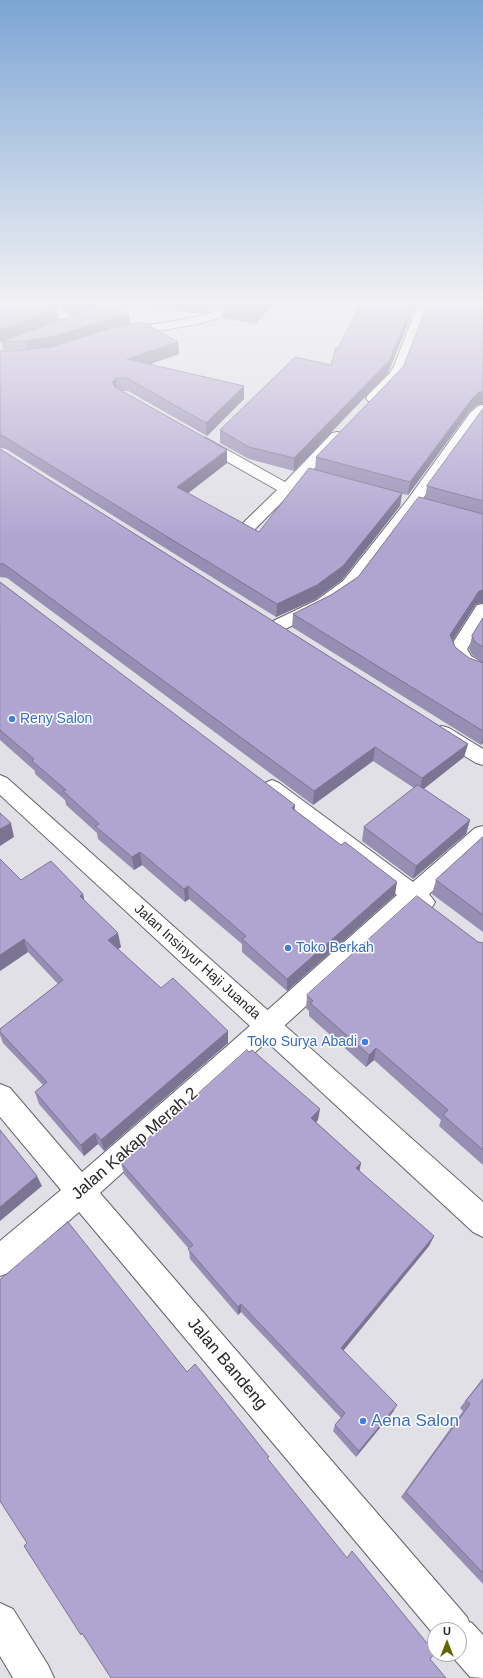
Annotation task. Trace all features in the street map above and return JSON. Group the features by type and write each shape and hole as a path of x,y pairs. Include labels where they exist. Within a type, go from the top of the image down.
{"street":[{"path":"362,410 388,382"},
{"path":"275,627 341,593 349,585 413,502 475,416 483,409"},
{"path":"245,530 287,489 345,427"},
{"path":"189,434 287,489"},
{"path":"208,445 220,434"},
{"path":"301,473 316,477"},
{"path":"483,609 458,649 458,655 483,671"},
{"path":"429,724 483,758"},
{"path":"259,779 436,912"},
{"name":"Jalan Insinyur Haji Juanda","path":"0,783 483,1222"},
{"name":"Jalan Kakap Merah 2","path":"0,1261 81,1192 268,1026 412,894 483,834"},
{"name":"Jalan Bandeng","path":"0,1097 447,1622"},
{"path":"0,1622 35,1678"},
{"path":"467,1645 483,1664"}],"building":[{"path":"0,382 112,382 115,387 227,450 177,487 259,532 309,468 402,493 343,566 317,585 277,604 0,435"},
{"path":"135,382 228,382 244,386 206,423"},
{"path":"269,382 368,382 294,458 249,447 220,430"},
{"path":"388,382 483,382 483,392 479,392 471,400 410,482 316,457"},
{"path":"483,409 483,501 427,486"},
{"path":"0,449 468,744 422,778 375,747 314,791 4,564 0,564"},
{"path":"419,497 483,514 483,590 479,591 450,635 455,647 469,658 483,663 483,731 293,614 331,595 358,577"},
{"path":"0,582 295,805 292,808 341,845 345,842 397,882 287,979 242,939 246,936 188,886 184,889 140,852 132,857 95,826 99,824 63,791 66,790 32,761 34,759 0,730"},
{"path":"483,618 483,647 475,642 472,636"},
{"path":"418,785 470,820 416,866 364,827"},
{"path":"0,813 11,823 0,829"},
{"path":"483,837 483,915 436,880"},
{"path":"0,859 21,880 51,861 83,894 80,896 118,933 108,940 161,988 173,978 228,1031 101,1140 95,1133 81,1145 35,1092 47,1082 0,1032 0,1029 63,980 24,939 0,955"},
{"path":"417,896 478,942 483,943 483,1150 443,1115 448,1110 376,1048 369,1055 310,1003 313,1001 307,995"},
{"path":"247,1050 249,1052 252,1050 320,1109 311,1118 361,1163 356,1168 434,1236 341,1348 397,1405 359,1451 335,1425 345,1413 241,1304 238,1307 188,1249 193,1245 121,1163"},
{"path":"0,1130 37,1176 0,1207"},
{"path":"68,1222 187,1372 195,1364 269,1457 267,1458 347,1558 352,1551 427,1643 427,1662 433,1662 446,1678 111,1678 82,1633 81,1635 24,1546 27,1543 0,1501 0,1280"},
{"path":"483,1380 483,1573 406,1492 470,1404 466,1401"}],"place":[{"name":"Reny Salon","path":"12,719"},
{"name":"Toko Berkah","path":"288,948"},
{"name":"Toko Surya Abadi","path":"365,1042"},
{"name":"Aena Salon","path":"363,1421"}]}
